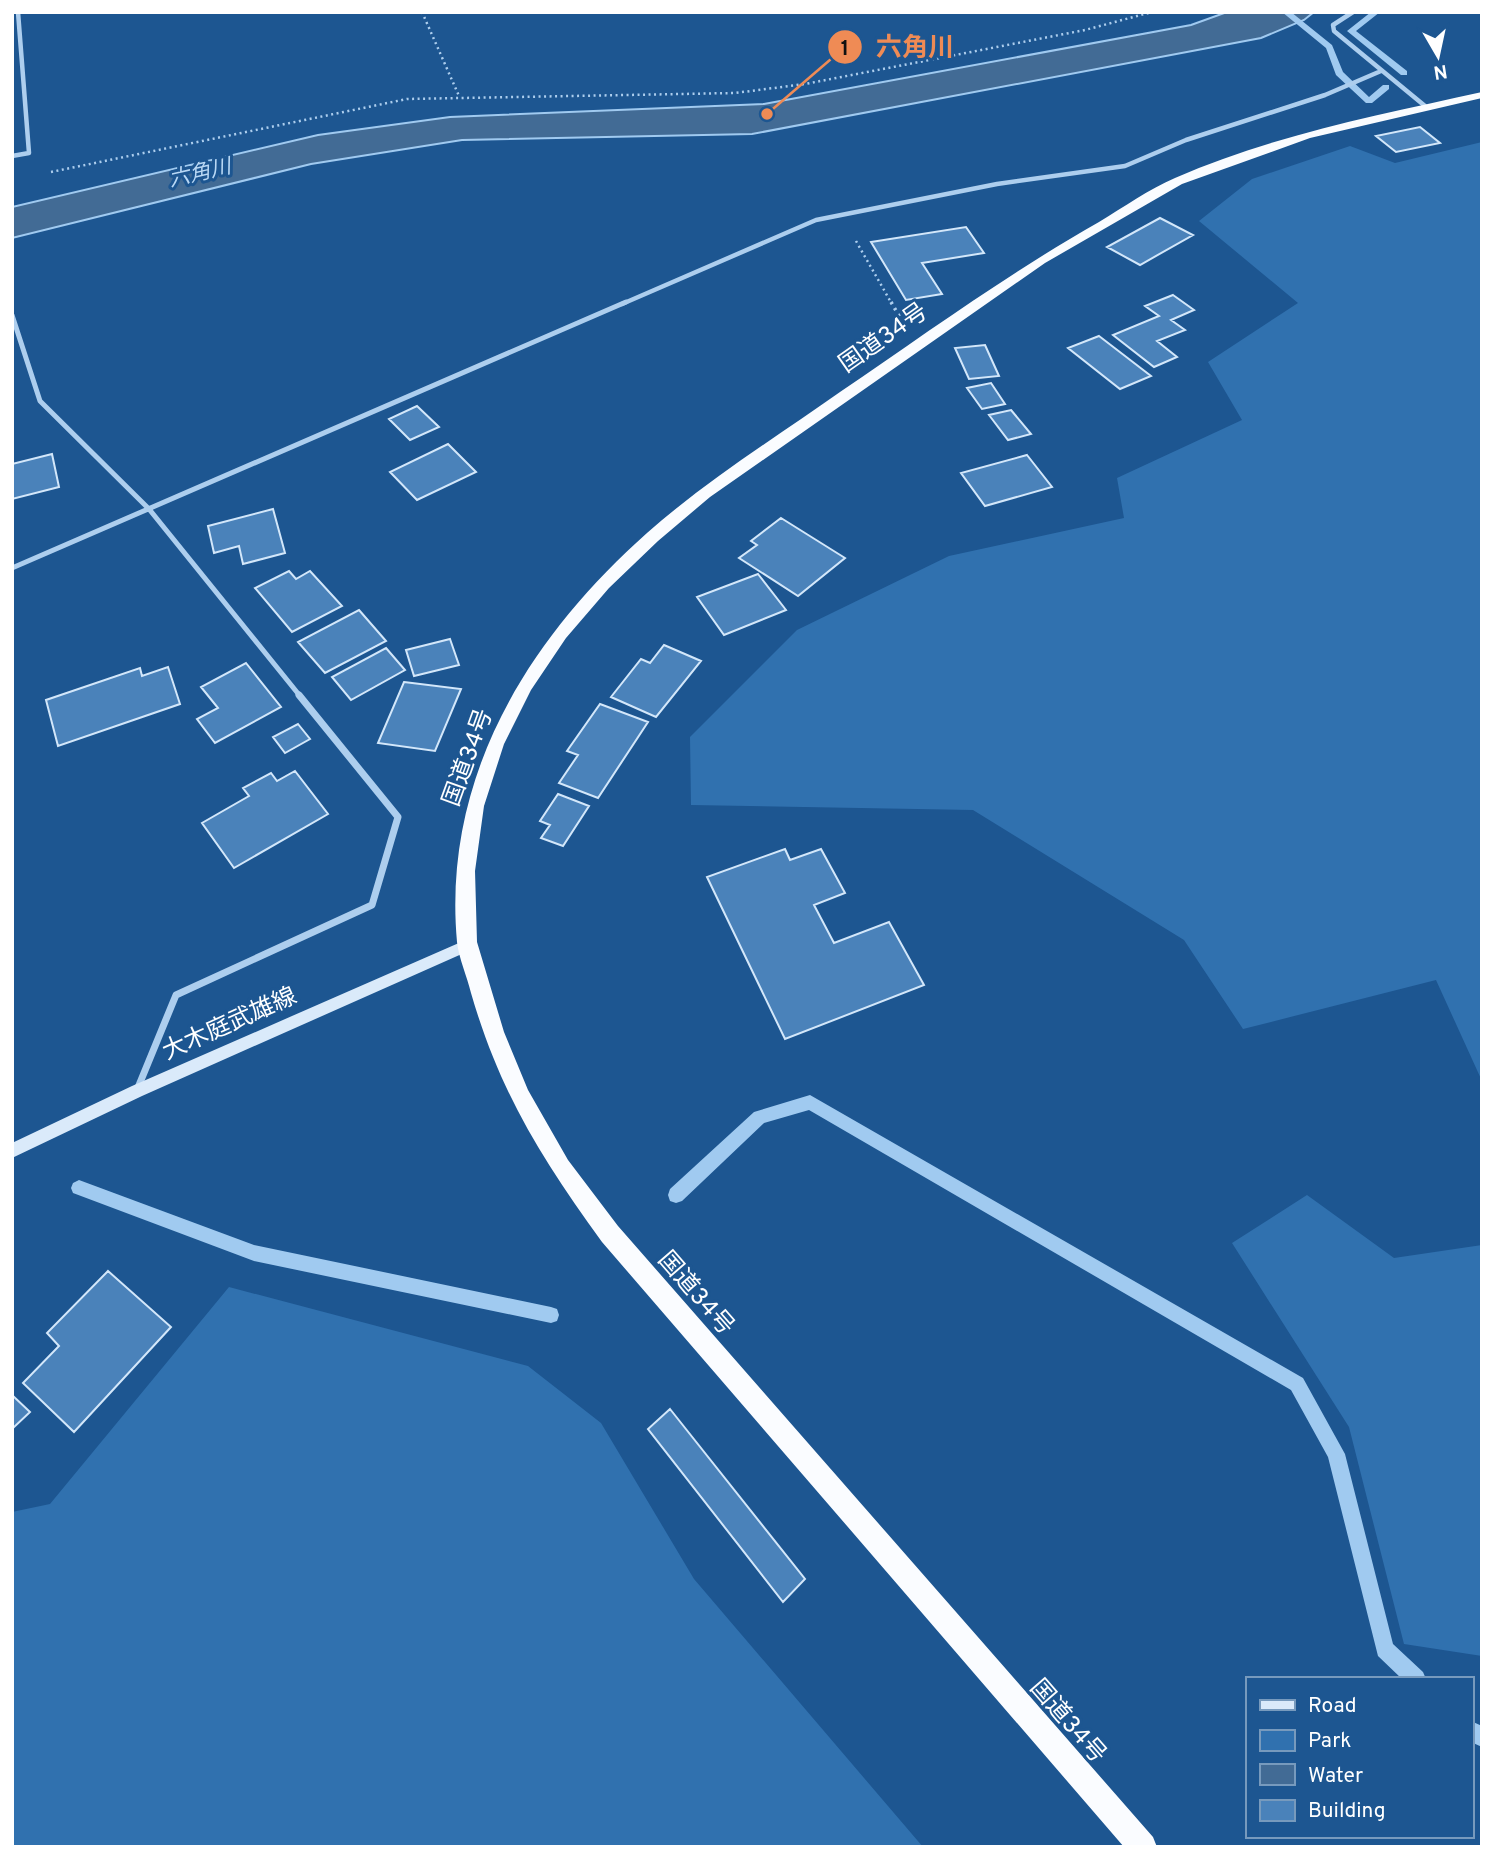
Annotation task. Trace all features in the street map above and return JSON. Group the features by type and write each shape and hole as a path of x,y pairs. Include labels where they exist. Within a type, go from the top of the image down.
{"highway":[{"name":"国道34号","path":"1143,1847 610,1234 554,1157 519,1091 488,1017 468,945 465,861 475,800 505,723 548,648 593,593 654,533 705,493 1041,260 1178,181 1307,135 1425,106 1479,98"}],"main road":[{"name":"大木庭武雄線","path":"12,1150 136,1091 468,945"}],"street":[{"path":"12,156 29,153 18,12"},
{"path":"1353,12 1333,25 1334,31 1425,106"},
{"path":"12,568 816,220 998,184 1125,166 1186,140 1340,89 1381,71"},
{"path":"12,315 40,401 149,509 398,817 372,905 176,995 136,1091"}],"path":[{"path":"422,12 459,96"},
{"path":"41,172 61,172 407,99 747,91 806,84 1085,30 1152,12"},
{"path":"841,215 903,322 931,336"}],"green space":[{"path":"1482,142 1482,1081 1436,980 1243,1029 1184,940 973,810 691,805 690,737 797,630 949,556 1124,518 1117,478 1242,420 1208,362 1298,303 1199,221 1252,179 1350,146 1395,163"},
{"path":"1307,1195 1394,1258 1482,1245 1482,1656 1404,1644 1349,1427 1232,1243"},
{"path":"229,1287 528,1366 601,1423 694,1579 923,1847 12,1847 12,1512 50,1504"}],"water":[{"path":"1227,12 1314,12 1304,20 1261,38 752,134 462,140 311,164 12,238 12,207 318,135 450,117 764,104 1191,25"}],"building":[{"path":"1420,127 1440,143 1396,152 1376,136"},
{"path":"1160,218 1193,235 1140,265 1107,247"},
{"path":"966,227 984,253 922,263 942,294 906,300 871,242"},
{"path":"1173,295 1194,310 1171,320 1185,330 1157,341 1177,357 1154,367 1113,335 1159,316 1145,306"},
{"path":"1099,336 1151,376 1120,389 1068,348"},
{"path":"985,345 999,376 969,379 955,348"},
{"path":"991,383 1005,404 982,409 967,388"},
{"path":"417,406 439,427 410,440 389,419"},
{"path":"1011,410 1031,434 1008,440 989,415"},
{"path":"448,444 476,472 417,500 390,472"},
{"path":"52,454 59,487 12,499 12,464"},
{"path":"1027,455 1052,487 985,506 961,473"},
{"path":"273,509 285,553 243,564 239,546 214,553 208,526"},
{"path":"781,518 845,558 798,596 739,558 757,545 751,541"},
{"path":"289,571 296,579 310,571 342,606 292,632 255,588"},
{"path":"758,574 786,610 724,635 697,597"},
{"path":"359,610 386,641 325,673 298,642"},
{"path":"450,639 459,665 414,676 406,650"},
{"path":"664,645 701,661 656,717 611,697 641,659 650,663"},
{"path":"386,648 405,670 351,700 332,677"},
{"path":"246,663 281,707 215,743 197,719 218,708 201,687"},
{"path":"168,667 180,704 58,746 46,700 140,668 142,676"},
{"path":"404,682 461,689 435,751 378,743"},
{"path":"600,704 648,722 598,798 559,783 578,755 567,751"},
{"path":"298,724 310,739 285,753 273,737"},
{"path":"295,771 328,814 234,868 202,823 249,796 243,788 271,773 277,781"},
{"path":"558,794 589,806 563,846 541,838 550,825 540,821"},
{"path":"785,849 790,860 821,849 845,893 814,905 834,943 889,922 924,985 785,1039 707,877"},
{"path":"108,1271 171,1327 74,1432 23,1383 59,1346 47,1333"},
{"path":"12,1395 30,1412 12,1429"},
{"path":"670,1409 805,1579 783,1602 648,1429"}],"waterway":[{"path":"1286,12 1329,47 1339,73 1369,101 1386,87"},
{"path":"1376,12 1351,31 1404,73"},
{"path":"676,1195 759,1117 810,1102 1297,1384 1336,1454 1385,1649 1414,1677"},
{"path":"79,1188 254,1253 551,1315"},
{"path":"1473,1732 1482,1737"}],"place":[{"name":"六角川","path":"767,114"}]}
